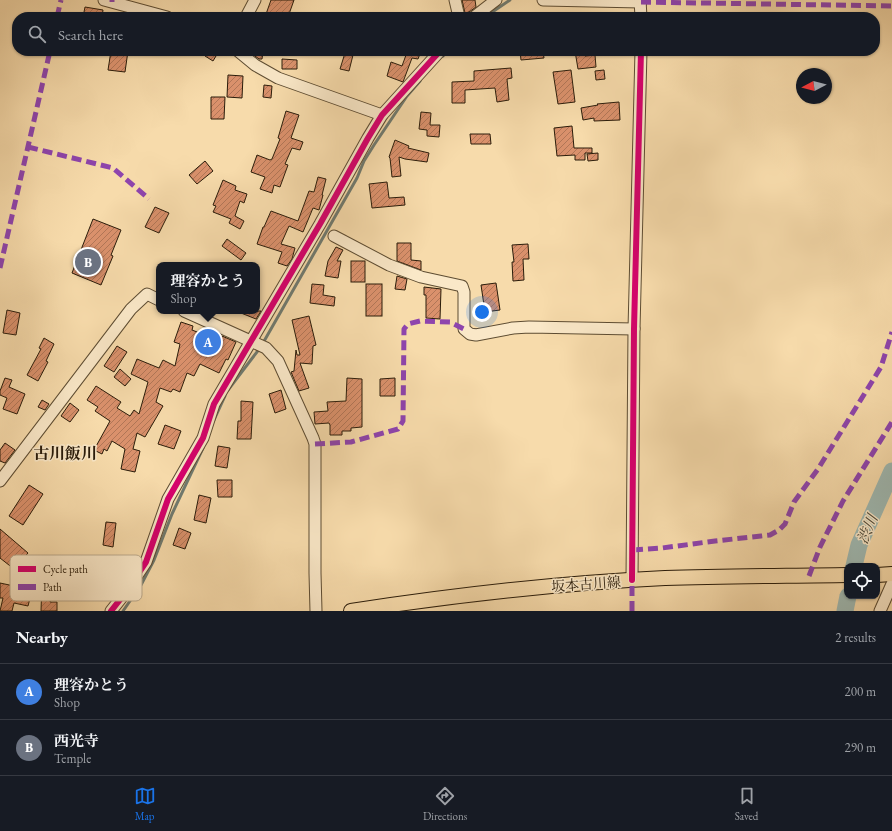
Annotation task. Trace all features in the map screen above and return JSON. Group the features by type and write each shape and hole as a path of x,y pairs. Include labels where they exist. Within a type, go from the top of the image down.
{"main road":[{"name":"坂本古川線","path":"351,611 516,589 632,580 665,578 844,575"}],"street":[{"path":"104,0 148,12"},
{"path":"249,12 255,0"},
{"path":"455,0 458,12"},
{"path":"480,12 496,0"},
{"path":"543,0 641,1 641,12"},
{"path":"244,56 255,65 278,78 382,115"},
{"path":"142,568 146,562 168,499 203,438 214,404 382,115 435,56"},
{"path":"632,580 634,329 641,56"},
{"path":"334,236 389,265 421,277 462,286 464,292 464,329 470,334 476,335 512,328 528,327 634,329"},
{"path":"0,481 131,309 147,294 156,298"},
{"path":"190,314 266,348 278,361 315,444 316,611"},
{"path":"880,611 887,577"},
{"path":"111,611 119,601"}],"building":[{"path":"271,0 294,0 290,12 267,12"},
{"path":"462,0 475,0 476,7 469,12 465,12"},
{"path":"85,7 103,10 103,12 84,12"},
{"path":"110,56 127,56 125,72 108,70"},
{"path":"205,56 216,56 213,61"},
{"path":"255,56 262,56 262,59"},
{"path":"344,56 353,56 349,71 340,69"},
{"path":"406,56 419,56 418,59 412,58 403,82 387,76 391,62 402,66"},
{"path":"521,56 544,56 544,58 521,60"},
{"path":"576,56 595,56 596,67 578,69"},
{"path":"282,59 297,60 297,69 282,69"},
{"path":"511,68 512,78 507,79 509,100 497,102 495,88 465,90 465,103 452,103 452,82 474,81 474,71"},
{"path":"571,70 575,102 558,104 553,72"},
{"path":"604,70 605,79 596,80 595,71"},
{"path":"228,75 243,76 242,98 227,97"},
{"path":"264,85 272,86 271,98 263,97"},
{"path":"211,97 225,97 224,119 211,119"},
{"path":"619,102 620,120 594,121 594,118 583,120 581,108 598,105 597,104"},
{"path":"286,111 299,115 291,138 303,142 300,150 292,148 285,164 288,165 280,187 274,185 272,193 260,189 265,177 251,172 257,155 270,160 272,159 280,139 278,138"},
{"path":"421,112 431,113 430,125 440,125 439,137 427,136 427,130 419,129"},
{"path":"572,126 574,148 592,148 592,153 585,153 585,160 575,160 575,155 557,156 554,128"},
{"path":"470,134 490,134 491,144 471,144"},
{"path":"395,140 409,146 408,148 429,153 427,162 399,157 401,176 392,177 389,157"},
{"path":"598,153 598,160 588,161 587,154"},
{"path":"205,161 213,171 197,184 189,175"},
{"path":"318,177 326,179 319,210 313,208 303,232 289,226 281,244 295,248 292,259 287,266 278,263 282,252 257,244 263,227 271,211 298,221 309,191 314,192"},
{"path":"223,180 236,186 235,190 247,194 244,203 240,201 235,216 244,221 240,229 229,223 231,219 213,212 216,206 213,205"},
{"path":"387,182 389,198 404,197 405,205 372,208 369,184"},
{"path":"155,207 169,213 159,233 145,227"},
{"path":"93,219 121,230 111,255 113,256 101,285 72,273"},
{"path":"227,239 246,253 241,260 222,246"},
{"path":"397,243 411,243 411,260 421,261 421,270 397,261"},
{"path":"528,244 529,259 523,259 524,280 513,281 512,262 514,262 512,245"},
{"path":"336,247 343,250 337,261 341,261 338,278 325,276 328,261"},
{"path":"351,261 365,261 365,282 351,282"},
{"path":"397,276 407,279 405,290 395,289"},
{"path":"496,283 500,310 485,312 481,285"},
{"path":"312,284 324,285 323,295 335,297 334,306 310,303"},
{"path":"366,284 382,284 382,316 366,316"},
{"path":"424,287 441,289 440,319 426,318 426,295 424,295"},
{"path":"7,310 20,313 16,335 3,333"},
{"path":"244,314 259,314 256,319"},
{"path":"309,316 316,345 313,346 312,364 300,363 309,388 299,391 291,372 294,371 296,350 297,355 300,355 292,320"},
{"path":"181,322 193,326 192,330 220,341 222,336 236,342 228,360 226,359 219,373 200,364 194,376 187,373 180,392 173,389 171,392 160,388 156,402 163,406 145,437 137,433 133,449 140,451 135,472 121,469 125,449 112,441 107,451 104,449 102,454 94,450 110,421 95,411 98,407 87,400 96,386 121,402 117,408 130,416 134,410 139,414 148,382 131,374 137,359 159,368 163,360 175,366 180,344 174,342"},
{"path":"44,338 54,344 46,361 48,362 38,381 27,375 41,349 39,348"},
{"path":"117,346 127,352 114,372 104,366"},
{"path":"120,369 131,379 125,386 114,377"},
{"path":"5,378 12,380 9,387 25,394 17,414 3,409 7,398 0,395 0,391"},
{"path":"347,378 362,379 362,427 351,428 351,431 342,431 342,435 330,435 329,423 315,424 314,412 328,411 327,402 346,401"},
{"path":"395,378 395,396 380,396 380,379"},
{"path":"281,390 286,409 275,413 269,394"},
{"path":"42,400 49,404 45,410 38,407"},
{"path":"241,401 253,402 251,439 237,439 238,421 241,421"},
{"path":"70,403 79,410 70,422 61,416"},
{"path":"165,425 181,431 174,449 158,444"},
{"path":"5,443 15,450 5,463 0,461 0,450"},
{"path":"218,446 230,448 227,468 215,466"},
{"path":"217,480 232,480 232,497 218,497"},
{"path":"29,485 43,494 23,525 9,516"},
{"path":"199,495 211,498 206,523 194,520"},
{"path":"106,522 116,523 113,547 103,545"},
{"path":"179,528 191,533 185,549 173,545"},
{"path":"0,529 28,553 26,555 10,555 10,566 0,558"},
{"path":"0,583 10,585 10,601 29,601 28,606 14,603 12,611 0,611 3,598 0,598"},
{"path":"41,601 57,602 57,611 41,611"}],"waterway":[{"path":"492,12 510,0"},
{"path":"263,343 357,178 364,161 407,96 420,81"},
{"path":"228,390 260,348"},
{"path":"214,420 225,396"},
{"path":"142,583 154,560 172,514 203,448"},
{"name":"渋川","path":"855,563 859,545 892,471"},
{"name":"渋川","path":"845,611 847,599"},
{"path":"123,611 130,601"}],"marked path":[{"path":"58,12 61,0"},
{"path":"641,2 892,6"},
{"path":"0,268 49,56"},
{"path":"28,147 113,168 149,199"},
{"path":"315,444 351,442 398,429 403,421 404,329 408,324 420,321 450,322 464,329"},
{"path":"633,550 770,535 779,530 785,524 794,502 818,469 881,367 892,332"},
{"path":"809,576 820,547 843,501 892,422"},
{"path":"632,580 632,611"}],"cycle path":[{"path":"142,568 146,562 168,499 203,438 214,404 382,115 435,56"},
{"path":"632,580 634,329 641,56"},
{"path":"111,611 119,601"}],"place":[{"name":"西光寺","path":"88,262"},
{"name":"理容かとう","path":"208,342"}],"district":[{"name":"古川飯川","path":"65,453"}]}
